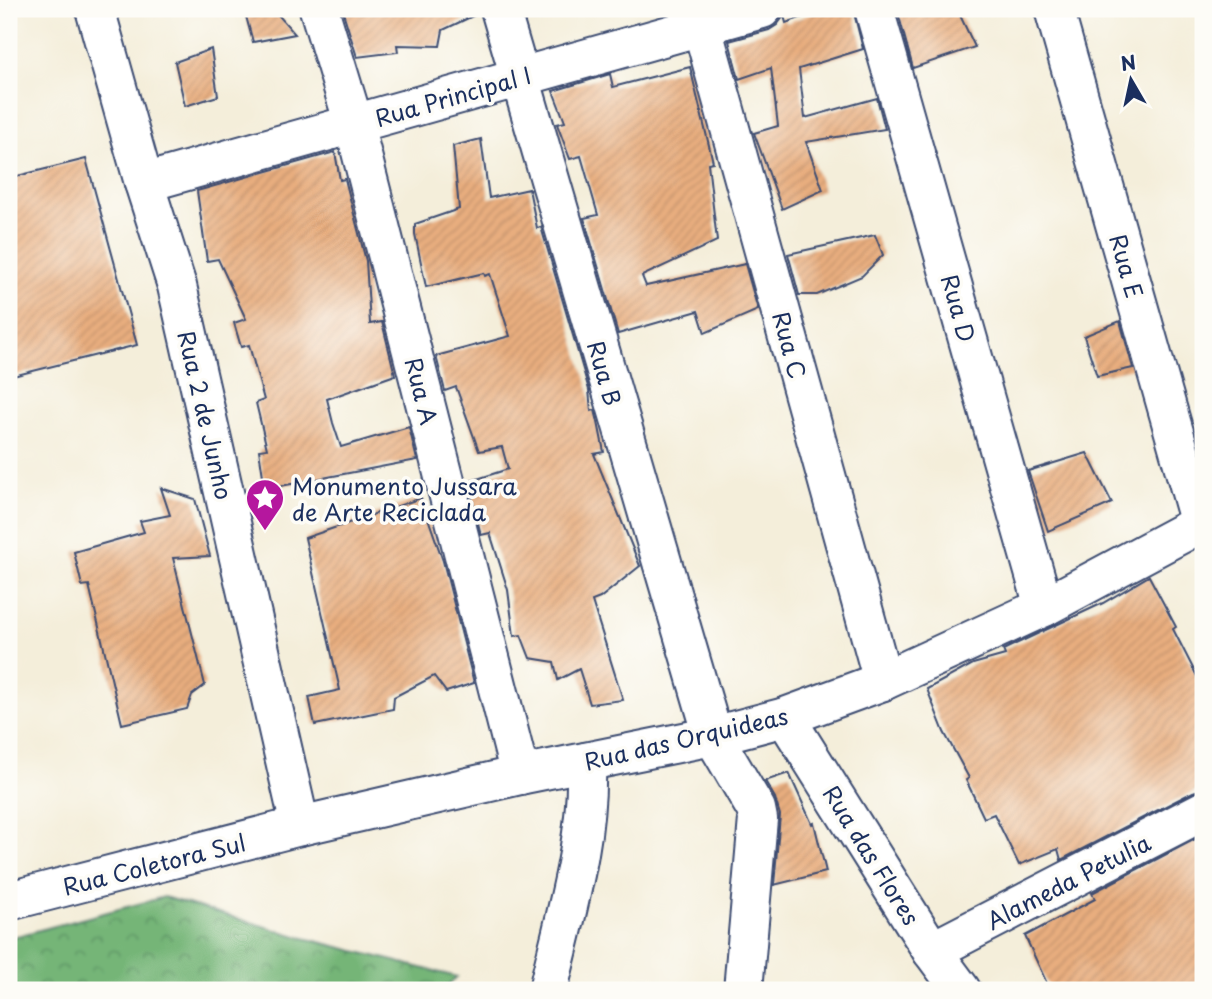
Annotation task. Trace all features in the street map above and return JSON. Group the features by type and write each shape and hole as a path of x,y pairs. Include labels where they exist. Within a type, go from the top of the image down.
{"street":[{"name":"Rua 2 de Junho","path":"95,9 144,183 177,286 300,826"},
{"name":"Rua A","path":"319,9 354,124 520,775"},
{"name":"Rua B","path":"500,9 713,736 751,798 758,820 743,990"},
{"name":"Rua Principal I","path":"144,183 518,77 700,17 762,9"},
{"name":"Rua D","path":"874,9 1044,607"},
{"name":"Rua E","path":"1054,9 1202,523"},
{"name":"Rua C","path":"700,17 883,681"},
{"name":"Rua das Orquideas","path":"300,826 785,718 883,681 1044,607 1202,523"},
{"name":"Rua das Flores","path":"785,718 932,950 961,990"},
{"path":"548,990 584,824 586,762"},
{"name":"Alameda Petulia","path":"932,950 1203,811"},
{"name":"Rua Coletora Sul","path":"9,901 300,826"}],"green space":[{"path":"164,897 304,938 457,977 444,990 9,990 9,938"}],"building":[{"path":"244,9 273,9 295,34 253,42"},
{"path":"342,9 479,9 479,13 443,30 440,46 397,45 398,52 357,57"},
{"path":"825,9 853,9 863,49 799,69 805,118 877,98 885,129 806,142 823,190 782,209 754,133 778,126 771,68 739,79 729,41 769,30 784,16 786,23"},
{"path":"897,9 957,9 975,47 913,68"},
{"path":"211,49 218,96 185,106 175,62"},
{"path":"690,67 713,162 708,163 717,241 642,276 646,286 745,264 758,310 705,333 698,311 618,334 584,218 598,215 581,156 570,159 557,124 565,122 553,91 610,74 613,87"},
{"path":"481,139 489,198 529,189 537,228 541,227 589,390 591,411 595,410 598,422 604,452 594,454 640,566 600,598 592,601 623,700 590,704 579,669 558,680 554,662 530,658 521,635 514,636 508,590 490,533 481,535 468,482 508,469 502,447 479,451 456,387 445,391 436,356 510,336 490,274 485,276 484,273 426,287 415,224 459,209 453,146"},
{"path":"335,152 340,180 345,179 366,261 370,324 382,322 395,375 327,399 333,423 341,447 409,427 417,460 265,489 259,450 267,449 256,403 264,400 249,345 241,347 234,323 246,319 218,259 207,261 197,191"},
{"path":"86,159 137,345 9,377 9,178"},
{"path":"875,235 883,255 862,276 817,295 799,295 788,254"},
{"path":"1120,321 1133,368 1097,376 1084,336"},
{"path":"1087,453 1112,503 1048,531 1028,471"},
{"path":"161,488 195,499 210,556 173,558 205,685 192,695 187,709 122,724 89,585 82,586 74,552 144,532 140,521 170,515"},
{"path":"421,498 443,561 474,683 446,692 434,676 394,697 393,709 315,725 309,697 340,690 305,538"},
{"path":"1149,576 1176,627 1173,629 1203,688 1203,789 1061,860 1058,849 1019,865 994,814 984,818 966,780 969,778 944,732 927,689 973,664 1005,655 1003,650 1103,603"},
{"path":"789,773 812,824 814,823 826,872 774,885 780,815 775,798 765,781"},
{"path":"1203,835 1203,990 1050,990 1025,936 1095,899 1092,893"}],"place":[{"name":"Monumento Jussara de Arte Reciclada","path":"265,532"}]}
